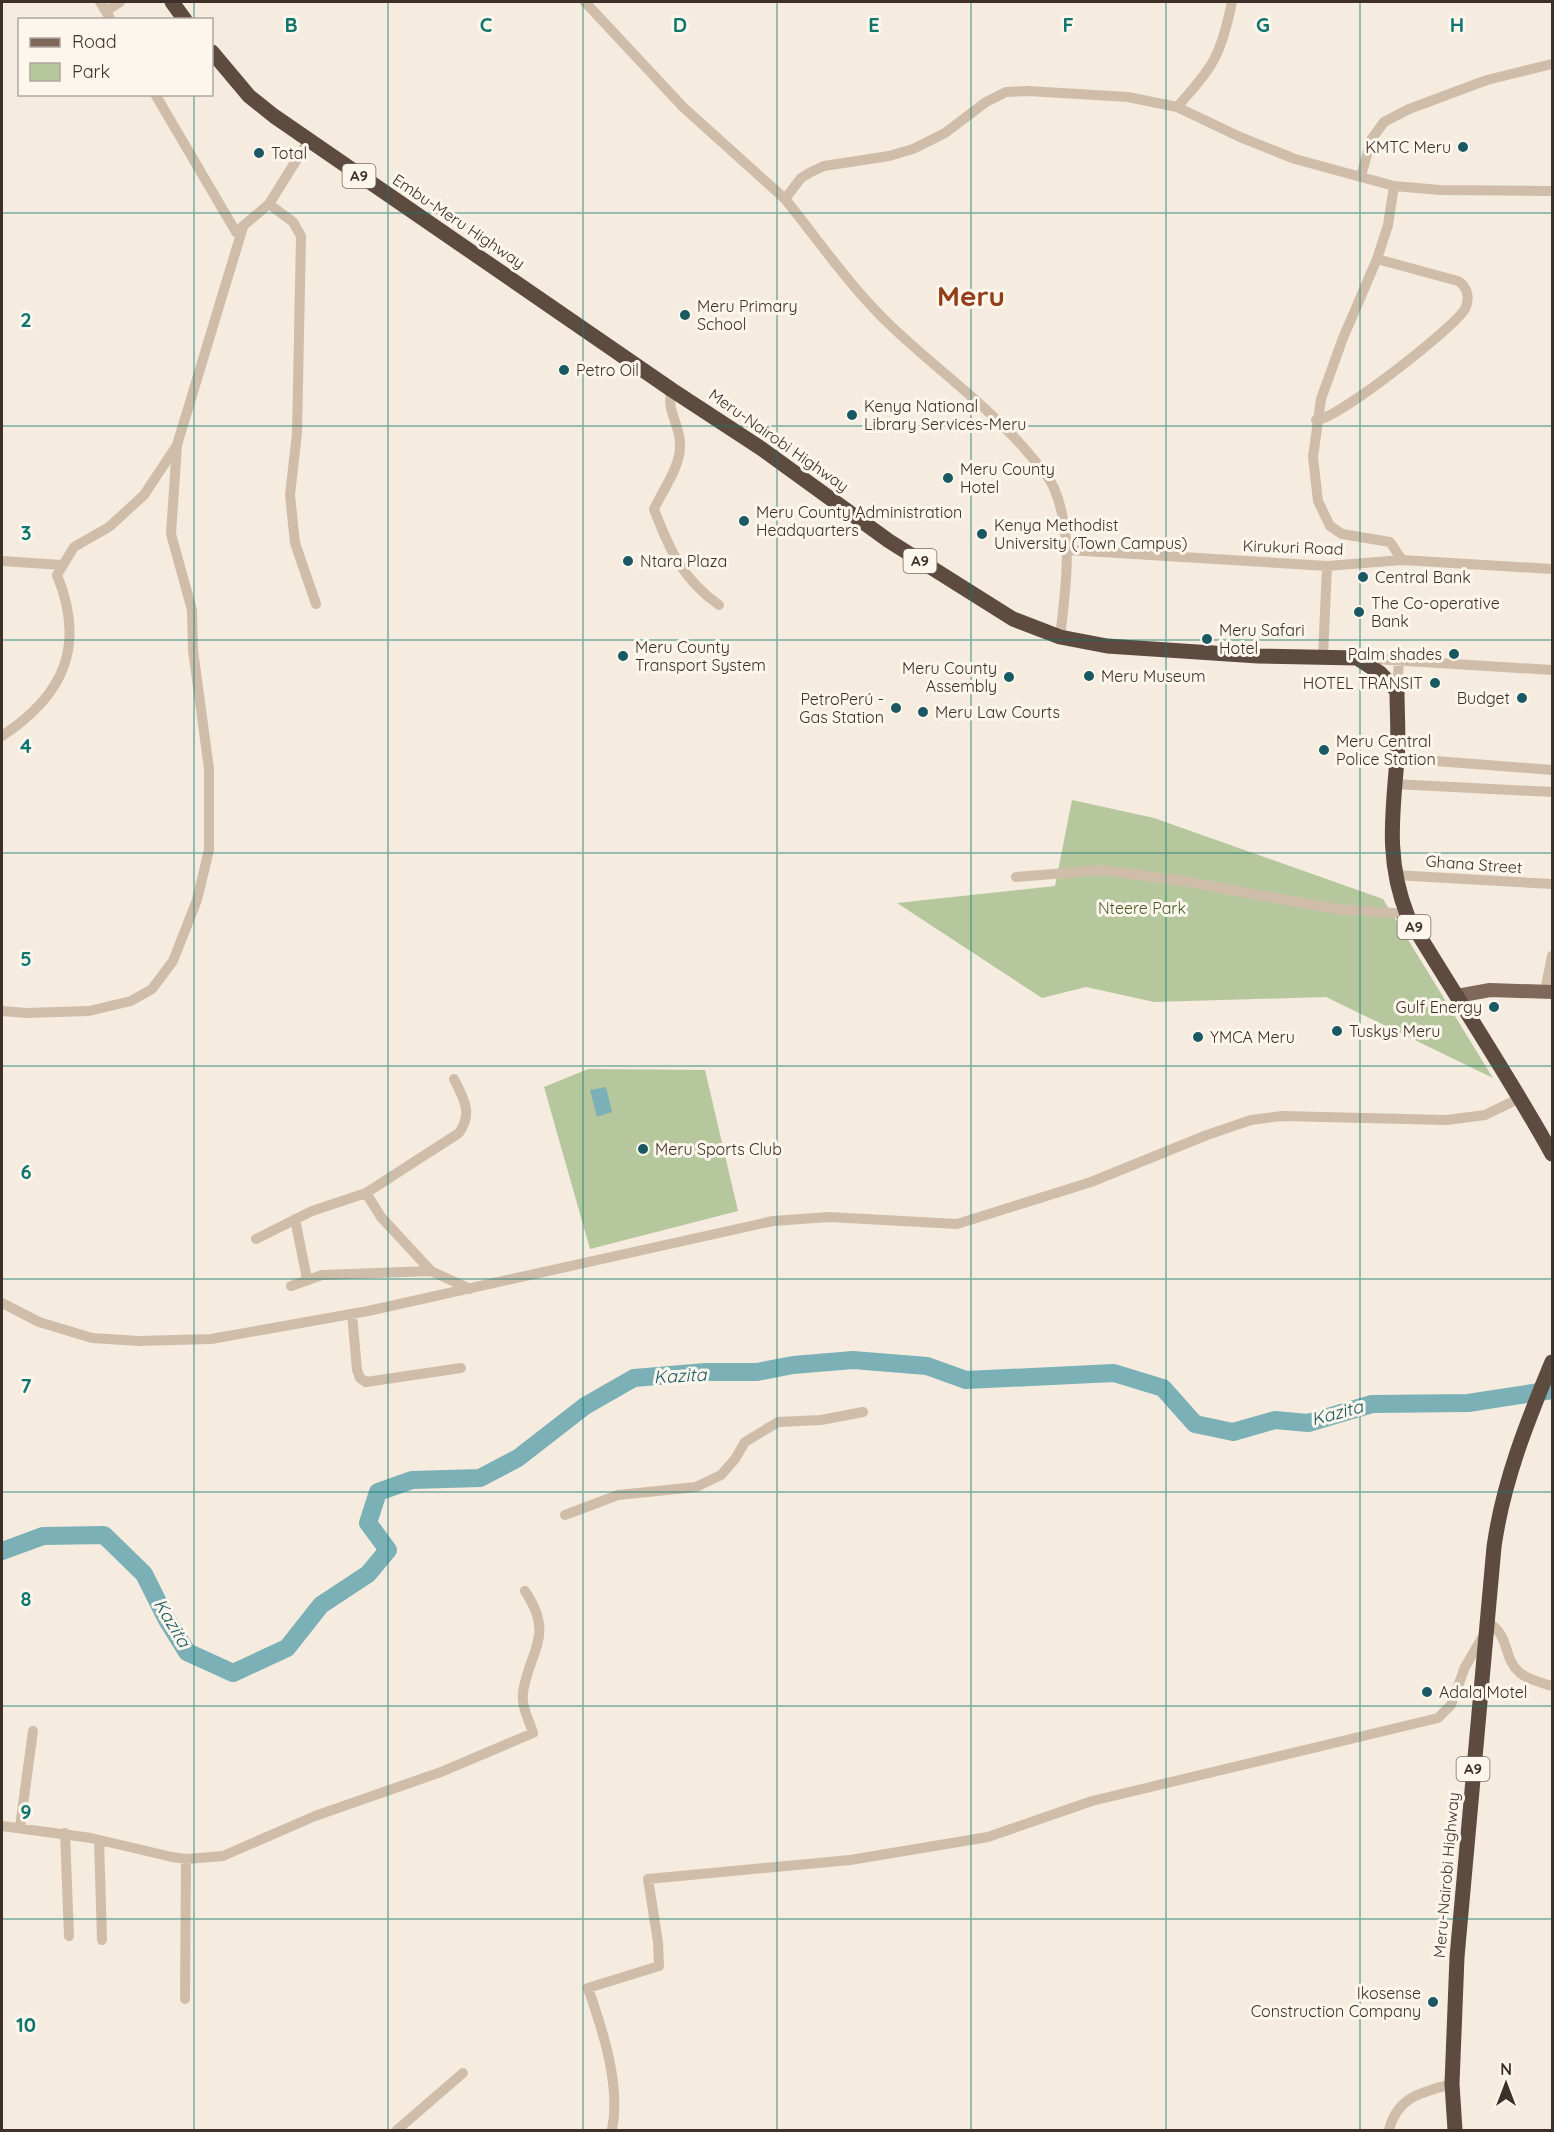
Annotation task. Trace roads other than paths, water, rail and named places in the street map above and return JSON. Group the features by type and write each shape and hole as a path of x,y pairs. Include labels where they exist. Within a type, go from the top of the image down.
{"highway":[{"path":"172,2 184,18"},
{"name":"Embu-Meru Highway","path":"213,53 249,96 309,140 520,284"},
{"name":"Meru-Nairobi Highway","path":"520,284 672,390 762,448 889,541 1013,619 1060,636 1107,646 1258,656 1357,658"},
{"path":"1357,658 1380,673 1397,691"},
{"name":"A9","path":"1397,691 1397,758 1392,860 1394,875 1407,914 1497,1058 1518,1099 1546,1135 1552,1154"},
{"name":"Meru-Nairobi Highway","path":"1455,2130 1452,2084 1458,1946 1497,1524 1519,1445 1552,1362"}],"main road":[{"path":"1457,996 1490,990 1549,991"}],"street":[{"path":"106,11 120,2"},
{"path":"585,2 661,85 785,199 888,323 1003,425 1035,460 1054,487 1063,519 1068,550 1060,636"},
{"path":"1177,107 1211,67 1221,48 1232,2"},
{"path":"1361,176 1371,140 1384,122 1409,109 1487,80 1552,64"},
{"path":"785,199 801,178 811,172 824,166 889,156 913,149 945,133 986,102 1006,92 1084,93 1128,97 1177,107 1240,137 1294,159 1394,186 1440,190 1552,191"},
{"path":"156,96 239,229"},
{"path":"2,1011 26,1013 89,1011 132,1001 152,989 172,961 197,900 209,841 209,769 194,650 192,610 171,534 177,445 239,229 269,204 309,140"},
{"path":"1394,186 1388,225 1377,259 1334,362 1316,420 1313,457 1318,501 1330,526 1342,534 1390,542 1402,560"},
{"path":"269,204 293,222 301,236 297,433 290,495 295,543 316,604"},
{"path":"1316,420 1330,417 1374,386 1442,334 1466,307 1465,285 1458,281 1377,259"},
{"path":"672,390 669,406 680,443 679,457 654,509 669,550 684,573 701,592 719,605"},
{"path":"2,736 32,715 47,698 60,677 67,655 70,618 57,575 62,565 74,547 109,527 144,495 177,445"},
{"name":"Kirukuri Road","path":"1068,550 1327,566 1402,560 1552,569"},
{"path":"2,561 62,565"},
{"path":"1323,657 1327,566"},
{"path":"1357,658 1552,670"},
{"path":"1397,691 1399,661"},
{"path":"1397,758 1552,770"},
{"path":"1394,784 1552,792"},
{"path":"1016,877 1102,870 1188,882 1336,909 1407,914"},
{"name":"Ghana Street","path":"1394,875 1552,884"},
{"path":"1549,991 1552,956"},
{"path":"256,1239 325,1206 366,1193 459,1133 468,1117 467,1105 454,1079"},
{"path":"2,1303 39,1322 78,1335 139,1341 210,1339 352,1314 772,1221 830,1217 957,1224 1091,1182 1207,1135 1251,1120 1282,1116 1447,1120 1485,1115 1518,1099"},
{"path":"366,1193 381,1217 431,1271 470,1289"},
{"path":"295,1219 307,1279"},
{"path":"291,1286 307,1279 341,1274 431,1271"},
{"path":"352,1314 357,1370 360,1378 366,1382 461,1368"},
{"path":"565,1515 618,1495 696,1487 721,1475 735,1459 745,1442 778,1422 820,1420 863,1412"},
{"path":"2,1826 99,1839 186,1859 223,1856 315,1816 441,1772 533,1733 526,1715 523,1693 541,1628 525,1591"},
{"path":"612,2130 616,2108 600,2025 588,1988 659,1966 648,1879 828,1862 988,1837 1092,1801 1438,1718 1451,1705 1465,1667 1486,1627 1502,1633 1512,1664 1521,1674 1552,1686"},
{"path":"20,1827 33,1731"},
{"path":"65,1833 69,1936"},
{"path":"99,1839 102,1940"},
{"path":"184,1999 186,1859"},
{"path":"397,2130 463,2073"},
{"path":"1389,2130 1393,2116 1407,2099 1452,2084"}],"water":[{"path":"606,1087 612,1112 597,1117 590,1090"}],"waterway":[{"name":"Kazita","path":"2,1551 43,1536 104,1535 144,1574 167,1620 187,1652 233,1673 287,1648 321,1605 368,1574 388,1550 368,1523 378,1492 412,1480 480,1478 518,1458 585,1406 634,1378 706,1372 757,1372 793,1365 853,1360 927,1366 966,1380 1114,1373 1163,1388 1195,1424 1233,1432 1275,1420 1308,1423 1372,1404 1468,1403 1552,1390"}],"place":[{"name":"KMTC Meru","path":"1463,147"},
{"name":"Total","path":"259,153"},
{"name":"Meru Primary School","path":"685,315"},
{"name":"Petro Oil","path":"564,370"},
{"name":"Kenya National Library Services-Meru","path":"852,415"},
{"name":"Meru County Hotel","path":"948,478"},
{"name":"Meru County Administration Headquarters","path":"744,521"},
{"name":"Kenya Methodist University (Town Campus)","path":"982,534"},
{"name":"Ntara Plaza","path":"628,561"},
{"name":"Central Bank","path":"1363,577"},
{"name":"The Co-operative Bank","path":"1359,612"},
{"name":"Meru Safari Hotel","path":"1207,639"},
{"name":"Palm shades","path":"1454,654"},
{"name":"Meru County Transport System","path":"623,656"},
{"name":"Meru Museum","path":"1089,676"},
{"name":"Meru County Assembly","path":"1009,677"},
{"name":"HOTEL TRANSIT","path":"1435,683"},
{"name":"Budget","path":"1522,698"},
{"name":"PetroPerú - Gas Station","path":"896,708"},
{"name":"Meru Law Courts","path":"923,712"},
{"name":"Meru Central Police Station","path":"1324,750"},
{"name":"Gulf Energy","path":"1494,1007"},
{"name":"Tuskys Meru","path":"1337,1031"},
{"name":"YMCA Meru","path":"1198,1037"},
{"name":"Meru Sports Club","path":"643,1149"},
{"name":"Adala Motel","path":"1427,1692"},
{"name":"Ikosense Construction Company","path":"1433,2002"}],"district":[{"name":"Meru","path":"971,296"}],"park label":[{"name":"Nteere Park","path":"1142,908"}]}
